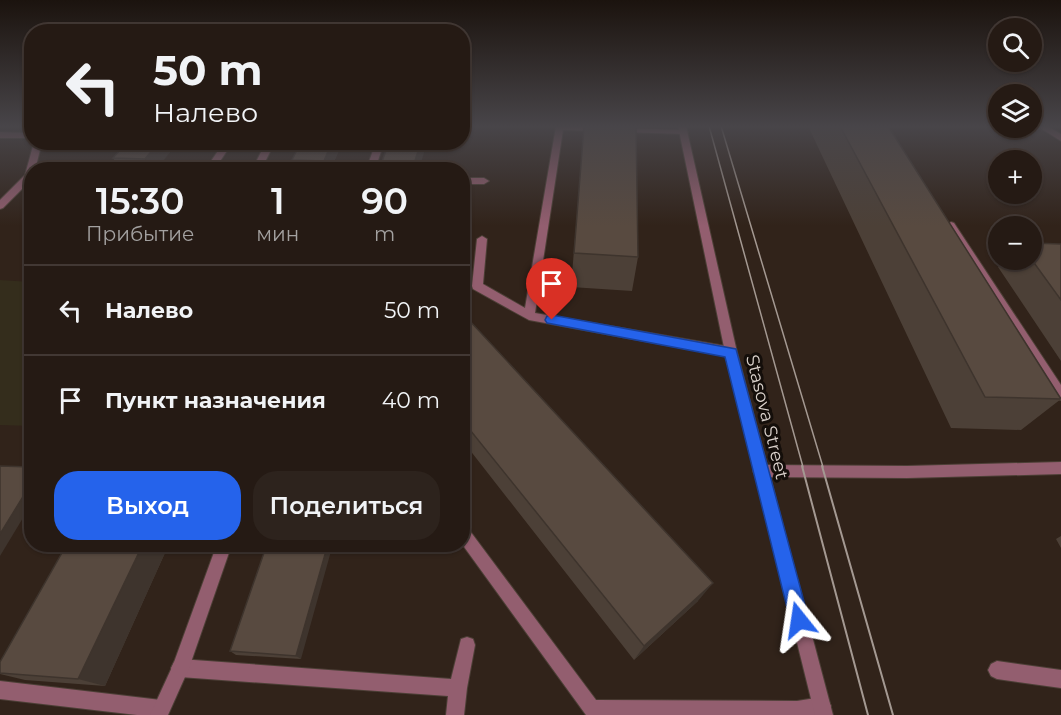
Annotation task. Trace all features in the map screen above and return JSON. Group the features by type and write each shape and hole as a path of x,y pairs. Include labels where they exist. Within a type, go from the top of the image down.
{"street":[{"path":"529,316 554,159"},
{"name":"Stasova Street","path":"690,159 731,352 823,710"},
{"path":"470,181 484,181"},
{"path":"0,206 24,182"},
{"path":"945,216 1061,395"},
{"path":"482,239 477,286 529,316 731,352"},
{"path":"760,471 907,472 1061,468"},
{"path":"470,543 592,712 823,710"},
{"path":"0,690 160,712 180,668 222,552"},
{"path":"455,715 467,645"},
{"path":"180,668 458,688"},
{"path":"998,670 1061,679"}],"shaded area":[{"path":"0,280 24,282 24,426 0,425"}],"building":[{"path":"292,159 325,159 324,161"},
{"path":"383,159 415,159 415,162 382,162"},
{"path":"581,159 637,159 638,257 574,253"},
{"path":"858,159 909,159 1061,399 985,397"},
{"path":"1042,243 1061,244 1061,300 1039,270 1042,270"},
{"path":"470,321 713,583 644,646 470,430"},
{"path":"0,466 24,467 24,495 0,534"},
{"path":"62,552 139,552 78,679 0,673 0,662"},
{"path":"264,552 326,552 296,656 230,651"}],"tram line":[{"path":"718,159 803,467"},
{"path":"731,159 823,467"},
{"path":"802,466 868,715"},
{"path":"822,466 893,715"}],"route":[{"path":"552,320 731,352 799,620"}]}
